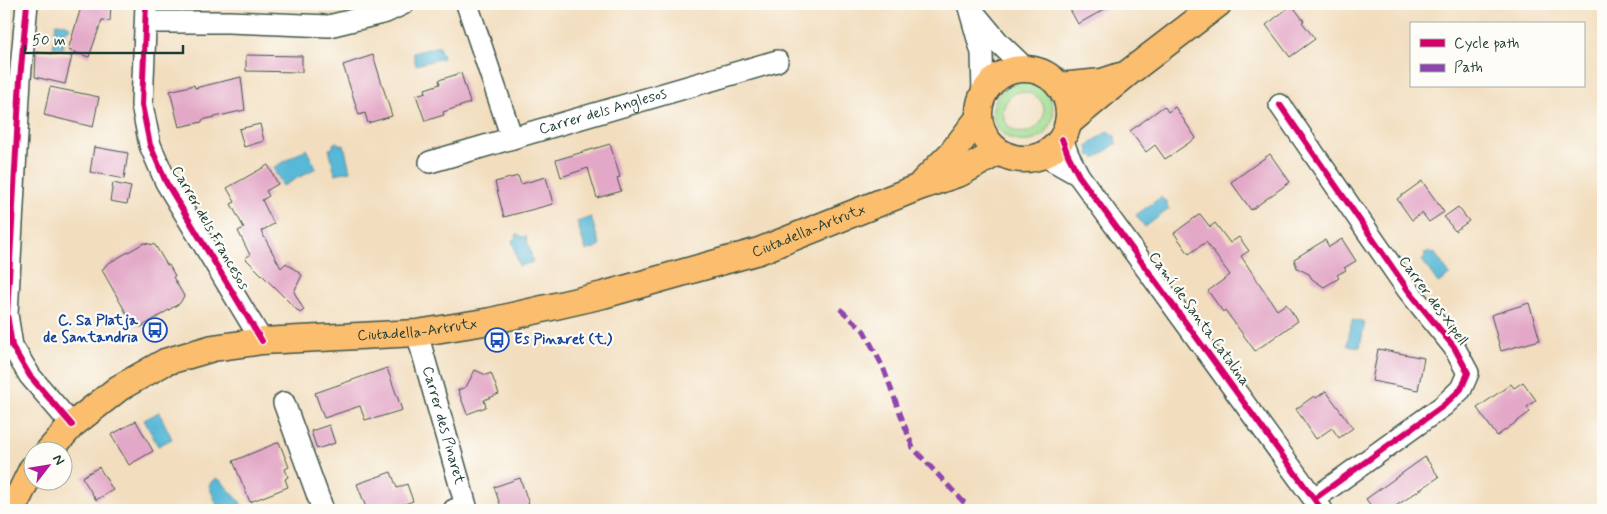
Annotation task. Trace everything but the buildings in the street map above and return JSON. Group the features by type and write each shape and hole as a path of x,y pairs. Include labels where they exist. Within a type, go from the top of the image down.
{"main road":[{"path":"981,107 989,143 998,152 1014,159 1028,159 1058,139 1128,73 1218,4"},
{"path":"919,186 951,154 981,107 994,80 1010,71 1026,69 1045,74 1059,86 1068,107 1058,139"},
{"path":"1059,86 1102,82 1128,73"},
{"name":"Ciutadella-Artrutx","path":"57,442 72,425 119,388 166,362 213,348 262,341 417,333 491,321 603,295 759,251 919,186 960,172 998,152"},
{"path":"12,510 22,490"}],"street":[{"path":"26,4 7,314 12,346 30,376 72,425"},
{"path":"146,13 228,22 329,26 386,12 404,4"},
{"path":"467,4 512,138"},
{"path":"968,6 999,43 1026,69"},
{"path":"968,6 982,53 981,107"},
{"name":"Carrer dels Francesos","path":"146,13 142,105 150,145 166,182 262,341"},
{"name":"Carrer dels Anglesos","path":"430,162 777,61"},
{"name":"Carrer des Xipell","path":"1280,105 1408,290 1454,347 1468,372 1461,389 1443,406 1318,505"},
{"name":"Camí de Santa Catalina","path":"1058,139 1062,164 1079,176 1318,505"},
{"name":"Carrer des Pinaret","path":"417,333 466,506 454,510"},
{"path":"284,403 324,510"}],"green space":[{"path":"1026,81 1040,87 1049,96 1053,107 1053,118 1049,128 1042,136 1032,141 1012,140 1006,137 997,127 994,118 994,102 998,96 1003,90","holes":["1018,92 1036,96 1042,103 1044,113 1042,120 1034,129 1017,132 1010,128 1005,121 1003,114 1004,106 1009,98"]}],"water":[{"path":"56,23 67,24 70,27 65,30 63,48 53,47"},
{"path":"439,46 443,58 416,65 413,53"},
{"path":"1108,131 1111,135 1115,136 1117,143 1095,159 1093,155 1090,156 1088,153 1087,146"},
{"path":"336,142 340,146 344,145 350,171 335,174 329,149 333,148 333,144"},
{"path":"306,149 316,168 283,186 273,168"},
{"path":"1161,197 1167,201 1169,209 1145,227 1136,215"},
{"path":"591,217 600,246 586,251 577,222"},
{"path":"518,234 522,237 526,236 533,262 519,266 512,240"},
{"path":"1429,252 1431,254 1434,252 1450,275 1438,283 1422,260 1425,258 1424,253"},
{"path":"1352,320 1365,322 1360,347 1347,345"},
{"path":"159,412 172,439 158,446 144,420"},
{"path":"217,479 241,503 239,509 232,507 229,510 219,510 209,486 212,481"}],"marked path":[{"path":"840,309 864,331 883,367 913,448 971,510"}],"cycle path":[{"path":"27,4 20,79 7,314 12,346 30,376 72,425"},
{"path":"146,4 142,105 150,145 166,182 262,341"},
{"path":"1280,105 1408,290 1454,347 1468,373 1461,389 1443,406 1314,499"},
{"path":"1062,139 1079,176 1322,510"}],"place":[{"name":"C. Sa Platja de Santandria","path":"155,330"},
{"name":"Es Pinaret (t.)","path":"497,340"}]}
